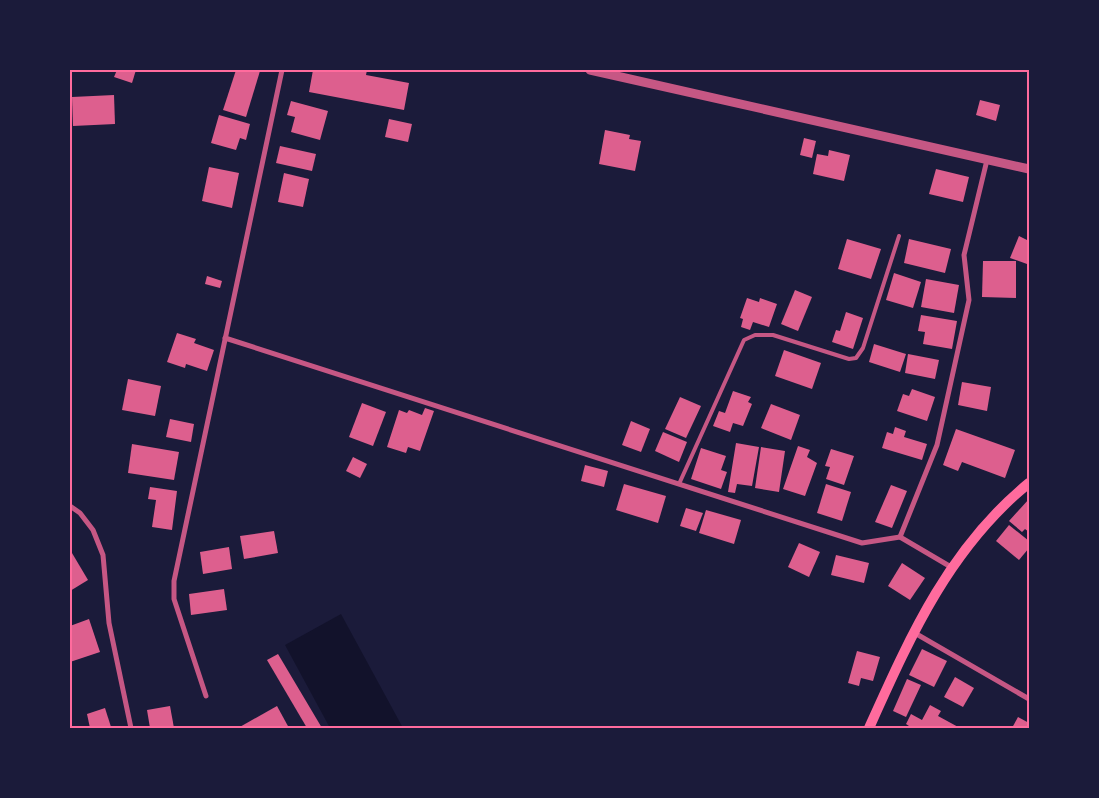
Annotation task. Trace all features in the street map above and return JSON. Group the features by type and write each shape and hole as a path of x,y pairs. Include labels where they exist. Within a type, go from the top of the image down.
{"main road":[{"path":"869,728 912,632 951,567 1000,510 1029,484"}],"street":[{"path":"206,696 174,599 174,581 282,70"},
{"path":"590,70 1029,170"},
{"path":"900,537 937,445 969,300 964,255 987,160"},
{"path":"224,338 862,543 900,537 951,567"},
{"path":"70,506 80,513 93,530 103,555 110,623 131,728"},
{"path":"912,632 1029,699"}],"lane":[{"path":"679,484 744,340 754,335 773,335 849,359 856,358 863,348 899,236"}],"shaded area":[{"path":"341,614 403,728 330,728 285,645"}],"building":[{"path":"117,70 136,70 132,83 114,77"},
{"path":"236,70 260,71 246,117 223,110"},
{"path":"313,70 367,70 366,75 409,83 404,110 309,92"},
{"path":"114,95 115,124 73,126 72,97"},
{"path":"980,100 1000,105 996,121 976,115"},
{"path":"291,101 328,111 320,140 291,132 295,117 287,115"},
{"path":"219,115 250,124 246,140 240,138 236,150 211,143"},
{"path":"389,119 412,124 408,142 385,137"},
{"path":"605,130 630,135 629,139 641,141 635,171 599,164"},
{"path":"804,138 816,141 812,158 800,155"},
{"path":"280,146 316,154 312,171 276,163"},
{"path":"829,150 850,155 844,181 813,174 817,154 828,156"},
{"path":"209,167 239,173 232,208 202,201"},
{"path":"936,169 969,177 963,202 929,194"},
{"path":"284,173 309,179 303,207 278,202"},
{"path":"1019,236 1029,241 1027,264 1010,258"},
{"path":"847,239 881,249 871,279 838,269"},
{"path":"909,239 951,249 945,273 904,263"},
{"path":"983,261 1016,261 1016,298 982,297"},
{"path":"894,273 921,282 913,308 886,300"},
{"path":"207,276 222,281 220,288 205,284"},
{"path":"926,279 959,285 954,313 921,307"},
{"path":"795,290 812,297 798,331 781,324"},
{"path":"747,298 759,302 760,298 777,304 769,327 753,322 750,330 741,327 743,319 740,318"},
{"path":"846,312 863,318 853,349 832,342 836,330 840,331"},
{"path":"921,315 957,321 952,349 923,344 925,332 918,331"},
{"path":"177,333 196,339 194,343 214,350 207,371 186,364 185,368 167,362"},
{"path":"874,344 906,354 900,372 869,362"},
{"path":"784,350 821,363 812,389 775,376"},
{"path":"908,354 939,360 935,379 905,373"},
{"path":"128,379 161,386 155,416 122,410"},
{"path":"962,382 991,387 987,411 958,405"},
{"path":"912,389 935,397 927,421 897,411 903,394 909,396"},
{"path":"733,391 751,397 748,402 752,404 743,426 733,423 730,432 713,426 719,411 725,413"},
{"path":"680,397 701,406 686,438 665,429"},
{"path":"362,403 386,412 373,446 349,437"},
{"path":"771,404 800,415 791,440 761,428"},
{"path":"425,408 434,411 420,451 408,447 406,453 387,447 399,410 407,413 409,410 422,415"},
{"path":"170,419 194,424 191,442 166,437"},
{"path":"631,421 650,429 641,452 622,445"},
{"path":"895,427 906,431 904,437 927,444 922,460 882,448 887,432 893,434"},
{"path":"956,429 1015,450 1005,478 962,462 958,471 943,465"},
{"path":"663,432 687,442 679,462 655,451"},
{"path":"736,443 759,447 752,486 737,484 735,493 728,492"},
{"path":"132,444 179,452 174,480 128,473"},
{"path":"798,446 810,450 807,457 817,463 805,496 783,489"},
{"path":"761,447 785,451 779,492 755,488"},
{"path":"701,448 726,456 721,470 727,472 721,489 691,479"},
{"path":"831,449 854,456 844,485 826,479 830,467 825,466"},
{"path":"353,457 367,464 360,478 346,471"},
{"path":"585,465 608,471 604,487 581,481"},
{"path":"624,484 666,496 658,523 616,510"},
{"path":"826,484 851,492 842,521 817,513"},
{"path":"891,485 907,491 892,528 875,522"},
{"path":"150,487 177,491 172,530 152,527 156,500 148,499"},
{"path":"1029,499 1029,532 1025,529 1022,532 1009,521"},
{"path":"686,508 703,513 696,531 680,526"},
{"path":"706,510 741,520 734,544 699,533"},
{"path":"1009,525 1029,541 1029,548 1019,560 996,541"},
{"path":"274,531 278,553 244,559 240,536"},
{"path":"799,543 820,552 809,577 788,567"},
{"path":"229,547 232,569 203,574 200,552"},
{"path":"72,553 88,580 70,591 70,554"},
{"path":"836,555 869,563 864,583 831,575"},
{"path":"902,563 925,578 910,600 888,586"},
{"path":"224,589 227,610 191,615 189,594"},
{"path":"89,619 100,652 70,662 70,626"},
{"path":"922,649 947,661 934,687 909,675"},
{"path":"857,651 880,657 873,681 861,678 859,686 848,683"},
{"path":"278,654 322,728 307,728 267,660"},
{"path":"955,677 974,688 963,707 944,697"},
{"path":"907,679 921,685 906,717 893,711"},
{"path":"930,705 941,711 938,716 960,728 912,728 906,724 911,714 922,720"},
{"path":"170,706 174,728 150,728 147,710"},
{"path":"277,706 289,728 238,728"},
{"path":"105,708 111,727 90,728 87,714"},
{"path":"1018,717 1029,723 1029,728 1012,728"}]}
